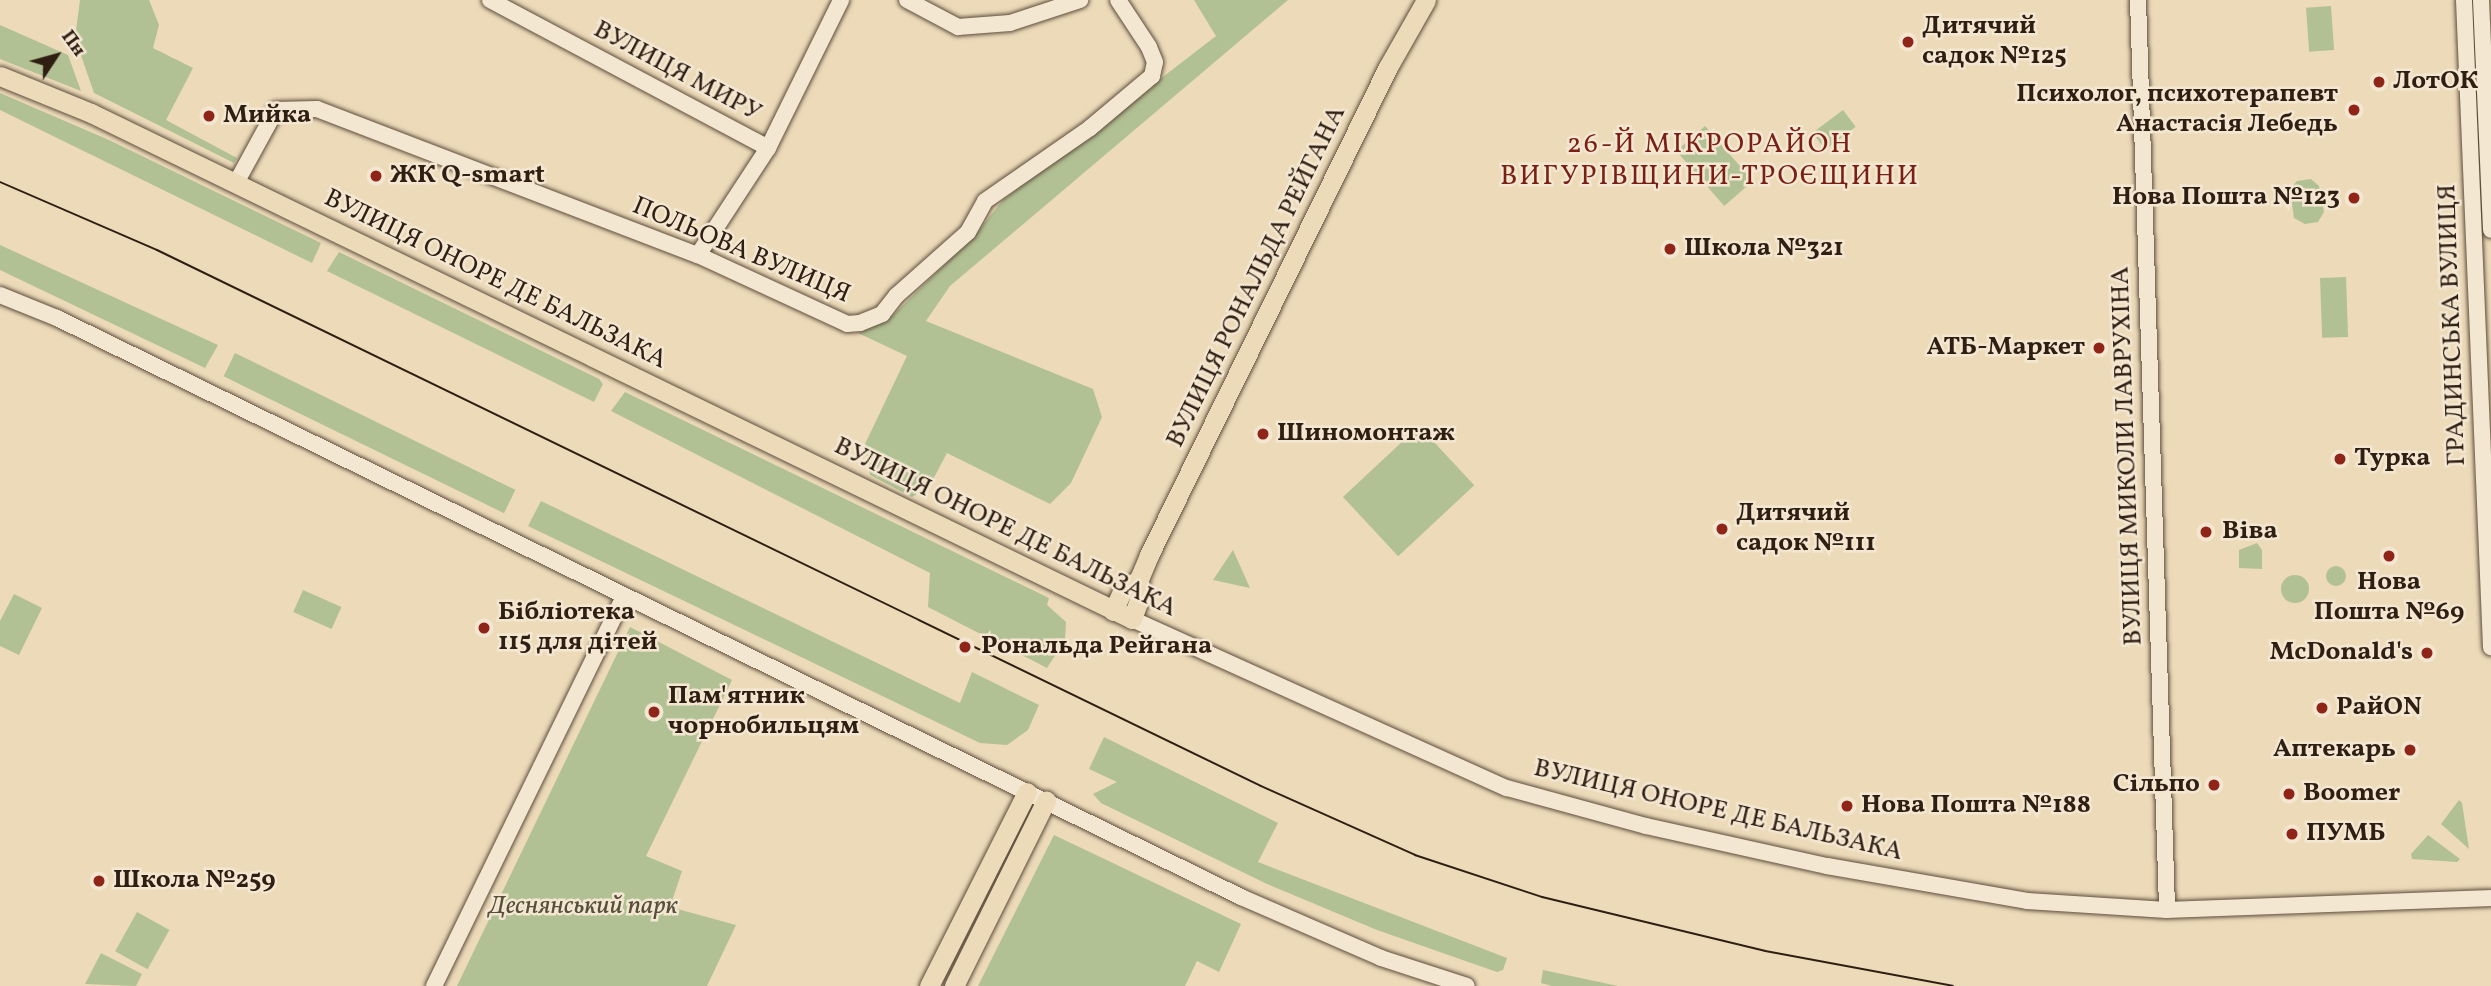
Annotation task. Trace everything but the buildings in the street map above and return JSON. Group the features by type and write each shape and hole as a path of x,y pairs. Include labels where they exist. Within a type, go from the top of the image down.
{"main road":[{"name":"ВУЛИЦЯ РОНАЛЬДА РЕЙГАНА","path":"1132,619 1139,601 1139,579 1388,67 1426,0"},
{"name":"ВУЛИЦЯ ОНОРЕ ДЕ БАЛЬЗАКА","path":"0,76 91,113 1132,619"},
{"name":"ВУЛИЦЯ РОНАЛЬДА РЕЙГАНА","path":"1113,611 1122,592 1139,579"},
{"path":"929,986 1027,792"},
{"path":"954,986 1046,801"}],"street":[{"name":"ВУЛИЦЯ МИРУ","path":"490,0 768,148"},
{"path":"698,255 768,148 841,0"},
{"path":"907,0 958,27 1010,23 1080,0"},
{"name":"ПОЛЬОВА ВУЛИЦЯ","path":"236,183 275,110 317,109 698,255 847,324 882,314 896,296 968,232 985,201 1090,128 1152,76 1155,62 1149,47 1118,0"},
{"name":"ВУЛИЦЯ МИКОЛИ ЛАВРУХІНА","path":"2138,0 2167,910"},
{"name":"ГРАДИНСЬКА ВУЛИЦЯ","path":"2464,0 2491,647"},
{"name":"ГРАДИНСЬКА ВУЛИЦЯ","path":"2481,0 2491,230"},
{"path":"0,295 57,318 1254,903 1381,958 1467,986"},
{"path":"434,986 624,596"},
{"name":"ВУЛИЦЯ ОНОРЕ ДЕ БАЛЬЗАКА","path":"1132,619 1530,796 1740,848 1903,881 2027,901 2167,910 2491,898"}],"green space":[{"path":"80,0 149,0 159,25 153,48 193,68 166,120 237,158 234,163 94,93 75,38"},
{"path":"1194,0 1288,0 950,286 926,321 1093,389 1102,417 1071,483 1050,504 947,453 929,487 912,497 870,475 865,444 907,356 858,333 888,320 974,236 1003,200 1216,36"},
{"path":"2331,6 2334,50 2309,52 2306,8"},
{"path":"0,25 68,55 81,91 0,59"},
{"path":"0,93 109,140 321,243 312,263 0,110"},
{"path":"1843,110 1856,127 1825,150 1813,133"},
{"path":"1705,126 1753,181 1724,206 1676,151"},
{"path":"2311,179 2319,186 2324,212 2318,222 2305,224 2294,218 2290,189 2297,181"},
{"path":"0,245 218,345 205,368 0,270"},
{"path":"339,252 599,379 603,384 594,402 327,271"},
{"path":"2346,277 2348,337 2322,338 2320,278"},
{"path":"235,353 515,490 504,513 224,376"},
{"path":"625,392 1049,598 1047,605 1066,622 1065,640 1047,668 928,607 930,573 611,411"},
{"path":"1419,426 1474,485 1398,556 1343,497"},
{"path":"541,501 960,703 972,672 1039,705 1028,730 1007,745 980,743 528,526"},
{"path":"2257,543 2262,550 2262,569 2239,568 2239,550"},
{"path":"1233,550 1250,588 1213,580"},
{"path":"2336,566 2343,569 2346,576 2343,583 2336,586 2329,583 2326,576 2329,569"},
{"path":"2295,575 2305,579 2309,589 2305,599 2295,603 2285,599 2281,589 2285,579"},
{"path":"303,590 341,607 332,629 293,612"},
{"path":"14,594 42,608 19,655 0,646 0,621"},
{"name":"Деснянський парк","path":"630,627 732,680 646,856 682,871 670,907 736,925 707,986 457,986"},
{"path":"1104,737 1278,823 1258,862 1507,958 1503,970 1497,972 1377,930 1267,884 1101,803 1093,794 1117,782 1089,769"},
{"path":"2459,800 2462,803 2469,849 2441,824"},
{"path":"1054,835 1241,924 1219,972 1197,961 1185,986 978,986"},
{"path":"2428,835 2460,859 2457,862 2412,859 2411,854"},
{"path":"137,912 169,930 148,969 115,951"},
{"path":"101,953 142,974 136,986 85,984"},
{"path":"1543,970 1618,986 1552,986 1541,983"}],"tram line":[{"path":"0,182 157,250 1261,786 1415,855 1542,897 1765,951 1953,986"}],"place":[{"name":"Дитячий садок №125","path":"1908,42"},
{"name":"ЛотОК","path":"2379,82"},
{"name":"Психолог, психотерапевт Анастасія Лебедь","path":"2354,110"},
{"name":"Мийка","path":"209,116"},
{"name":"ЖК Q-smart","path":"376,176"},
{"name":"Нова Пошта №123","path":"2354,198"},
{"name":"Школа №321","path":"1670,249"},
{"name":"АТБ-Маркет","path":"2099,348"},
{"name":"Шиномонтаж","path":"1263,434"},
{"name":"Турка","path":"2340,459"},
{"name":"Дитячий садок №111","path":"1722,529"},
{"name":"Віва","path":"2206,532"},
{"name":"Нова Пошта №69","path":"2389,556"},
{"name":"Бібліотека 115 для дітей","path":"484,628"},
{"name":"Рональда Рейгана","path":"965,647"},
{"name":"McDonald's","path":"2427,653"},
{"name":"РайON","path":"2322,708"},
{"name":"Пам'ятник чорнобильцям","path":"654,712"},
{"name":"Аптекарь","path":"2410,750"},
{"name":"Сільпо","path":"2214,785"},
{"name":"Boomer","path":"2289,794"},
{"name":"Нова Пошта №188","path":"1847,806"},
{"name":"ПУМБ","path":"2292,834"},
{"name":"Школа №259","path":"99,881"}],"district":[{"name":"26-Й МІКРОРАЙОН ВИГУРІВЩИНИ-ТРОЄЩИНИ","path":"1710,161"}]}
